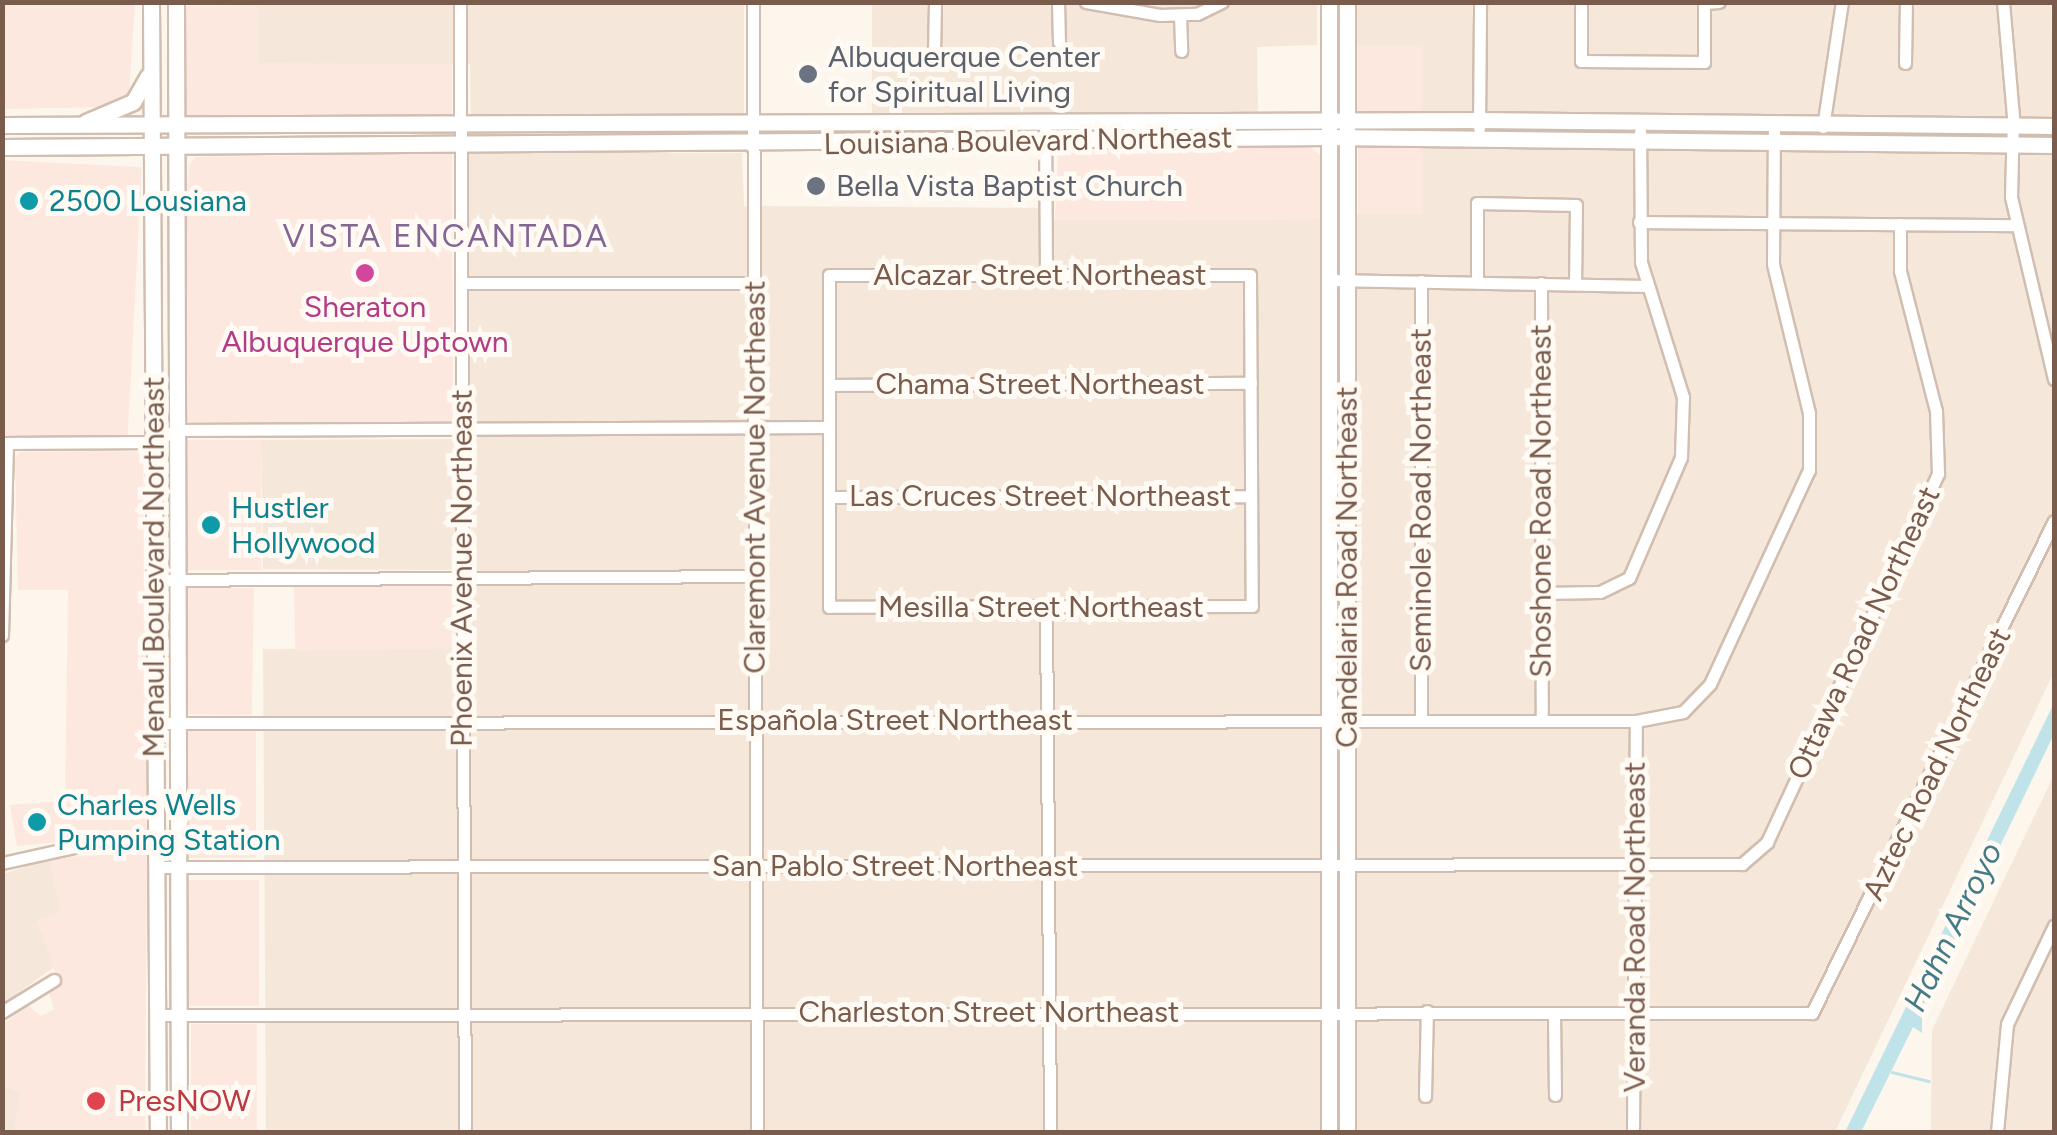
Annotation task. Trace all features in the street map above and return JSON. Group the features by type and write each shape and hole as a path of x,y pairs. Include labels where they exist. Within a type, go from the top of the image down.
{"main road":[{"name":"Menaul Boulevard Northeast","path":"151,2 158,1132"},
{"name":"Menaul Boulevard Northeast","path":"176,2 179,1132"},
{"name":"Candelaria Road Northeast","path":"1329,2 1329,1132"},
{"name":"Candelaria Road Northeast","path":"1347,2 1347,1132"},
{"path":"77,125 133,102 152,70"},
{"name":"Louisiana Boulevard Northeast","path":"2,125 753,143 1045,133 1346,129 1479,120 2054,126"},
{"name":"Louisiana Boulevard Northeast","path":"2,147 152,148 753,126 1045,133"},
{"name":"Louisiana Boulevard Northeast","path":"1346,129 1479,138 2054,145"},
{"path":"152,225 162,274 175,287"},
{"path":"153,288 162,296 165,336 175,350"},
{"path":"154,363 163,417 176,430"},
{"path":"156,442 167,458 176,502"}],"street":[{"name":"Phoenix Avenue Northeast","path":"460,2 465,1132"},
{"name":"Claremont Avenue Northeast","path":"752,2 757,1132"},
{"path":"934,54 935,2"},
{"path":"1058,2 1059,42"},
{"path":"1086,2 1180,15 1222,2"},
{"path":"1479,138 1480,2"},
{"path":"1582,2 1581,62 1704,62 1704,3 1720,2"},
{"path":"1820,142 1842,2"},
{"path":"1905,63 1906,2"},
{"path":"2003,2 2016,225 2054,379"},
{"path":"1180,15 1180,52"},
{"path":"1541,593 1600,592 1629,578 1672,488 1686,418 1648,286 1639,222 1640,122"},
{"name":"Española Street Northeast","path":"154,724 1329,718 1636,721 1683,712 1699,700 1809,470 1809,413 1776,282 1772,222 1774,124"},
{"path":"1045,133 1046,276"},
{"path":"1476,282 1477,203 1576,206 1575,283"},
{"path":"1639,222 2016,225"},
{"name":"Ottawa Road Northeast","path":"1635,866 1742,864 1767,842 1931,502 1940,446 1900,271 1900,224"},
{"name":"Alcazar Street Northeast","path":"829,385 829,275 1250,275 1251,384"},
{"path":"1329,280 1648,286"},
{"name":"Seminole Road Northeast","path":"1421,281 1421,719"},
{"path":"461,283 754,283"},
{"name":"Shoshone Road Northeast","path":"1541,283 1542,720"},
{"path":"1251,384 1252,496"},
{"name":"Chama Street Northeast","path":"829,385 1251,384"},
{"path":"829,385 829,497"},
{"path":"2,635 5,443 156,442 176,430 828,427"},
{"name":"Las Cruces Street Northeast","path":"829,497 1252,496"},
{"name":"Mesilla Street Northeast","path":"829,497 829,607 1252,606 1252,496"},
{"name":"Aztec Road Northeast","path":"1819,1008 2054,520"},
{"path":"154,580 756,576"},
{"path":"1046,606 1050,1132"},
{"name":"Veranda Road Northeast","path":"1633,1132 1636,721"},
{"path":"2,863 56,848 177,840"},
{"name":"San Pablo Street Northeast","path":"155,867 1635,866"},
{"path":"1997,1132 2004,1034 2054,926"},
{"path":"2,1012 54,980"},
{"name":"Charleston Street Northeast","path":"156,1015 1427,1011 1802,1015 1819,1008"},
{"path":"1426,1096 1427,1011"},
{"path":"1554,1013 1555,1096"}],"shaded area":[{"path":"859,2 1317,3 1317,45 1257,47 1258,113 872,120 872,3"},
{"path":"2,3 135,3 129,94 107,107 3,109"},
{"path":"257,3 744,3 744,115 471,120 470,64 258,64"},
{"path":"1356,3 2051,3 2054,118 1422,112 1423,45 1356,45"},
{"path":"257,5 258,63 452,64 452,116 190,120 184,115 184,6"},
{"path":"1356,45 1423,45 1423,111 1356,111"},
{"path":"1311,147 1320,155 1320,219 1055,220 1058,151"},
{"path":"1358,147 1423,147 1423,214 1358,214"},
{"path":"1423,147 2054,153 2054,672 1835,1132 1357,1132 1357,214 1423,214"},
{"path":"452,153 453,423 184,424 183,258 189,165 196,157"},
{"path":"468,153 742,153 744,206 1040,208 1055,220 1320,219 1322,1132 266,1132 263,649 472,648"},
{"path":"2,160 142,167 127,444 2,437"},
{"path":"454,439 457,565 452,570 263,569 261,440"},
{"path":"182,440 261,440 261,570 182,570"},
{"path":"143,451 148,828 142,834 17,846 10,805 61,801 65,795 68,590 18,590 15,458 20,452"},
{"path":"456,581 457,648 295,651 294,584"},
{"path":"183,587 254,588 252,715 181,714"},
{"path":"184,730 256,730 256,858 184,858"},
{"path":"2054,775 2054,1132 1931,1132 1932,1030"},
{"path":"147,852 145,1132 14,1132 21,1092 3,1084 3,1024 28,1005 41,1016 54,1009 49,992 59,985 38,920 61,912 50,858"},
{"path":"50,858 61,912 38,921 54,967 3,1004 3,874"},
{"path":"185,880 259,880 259,1006 185,1006"},
{"path":"191,1024 257,1024 257,1132 191,1132"},
{"path":"2,1084 21,1092 14,1132 3,1132"}],"water":[{"name":"Hahn Arroyo","path":"2054,703 2054,734 1922,1008 1922,1033 1913,1027 1861,1132 1845,1132"}],"waterway":[{"path":"1892,1072 1929,1081"}],"place":[{"name":"Albuquerque Center for Spiritual Living","path":"808,74"},
{"name":"Bella Vista Baptist Church","path":"816,186"},
{"name":"2500 Lousiana","path":"29,201"},
{"name":"Sheraton Albuquerque Uptown","path":"365,273"},
{"name":"Hustler Hollywood","path":"211,525"},
{"name":"Charles Wells Pumping Station","path":"37,822"},
{"name":"PresNOW","path":"96,1101"}],"district":[{"name":"VISTA ENCANTADA","path":"446,236"}]}
